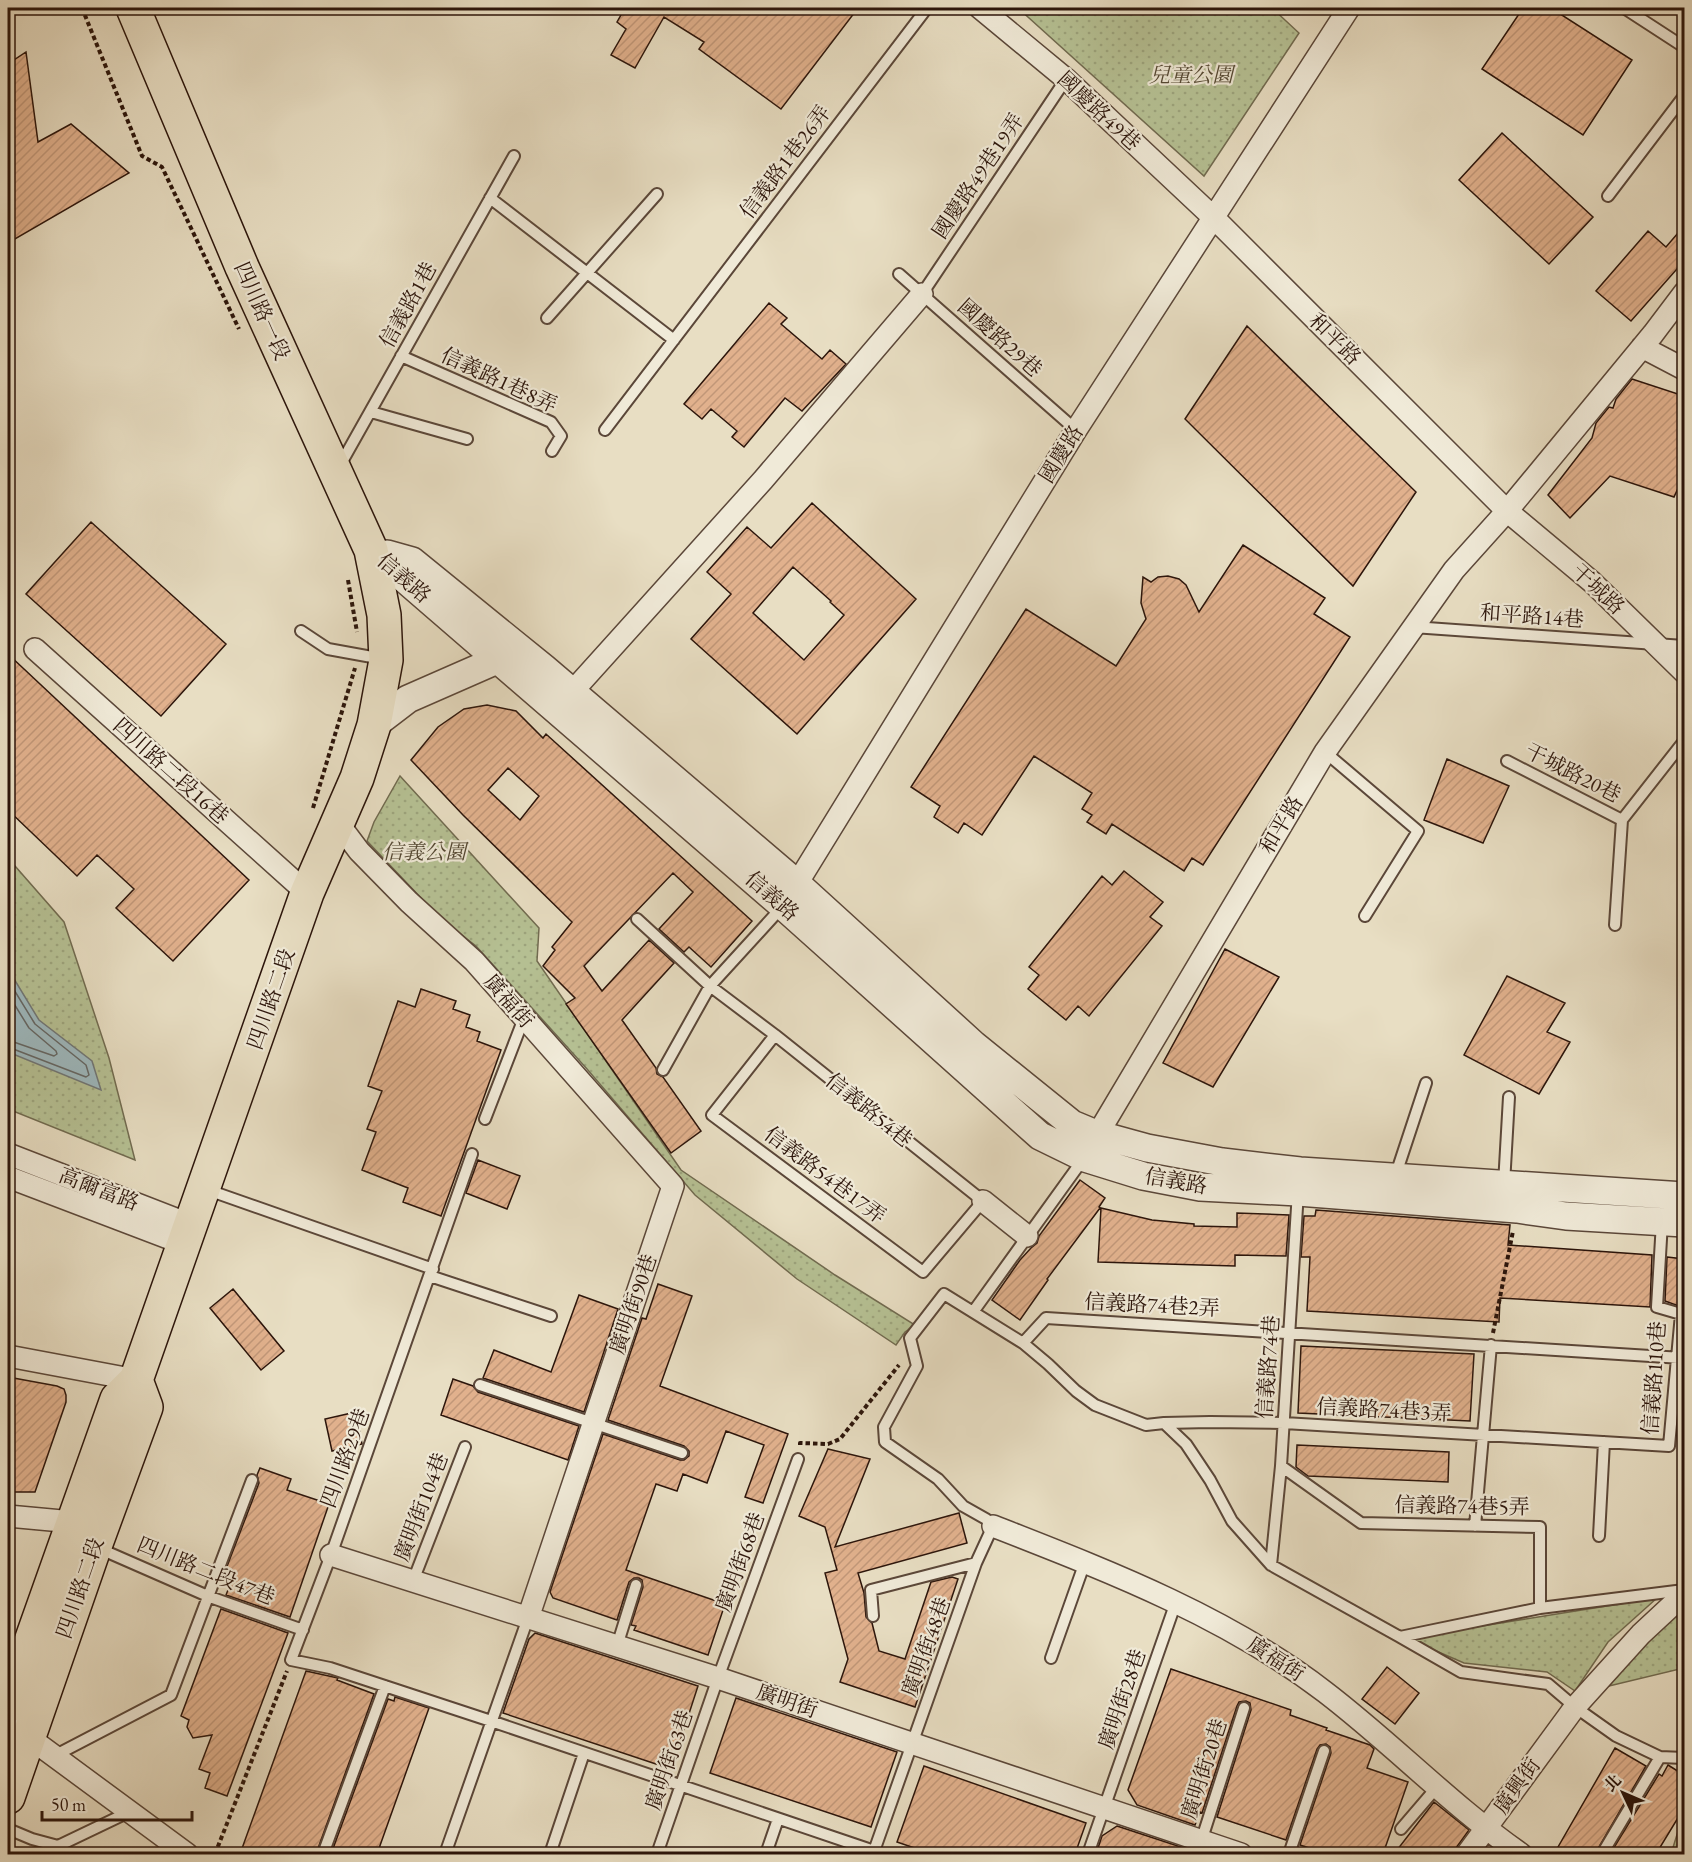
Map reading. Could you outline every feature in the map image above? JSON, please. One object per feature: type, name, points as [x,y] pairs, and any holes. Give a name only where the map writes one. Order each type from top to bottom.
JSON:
[{"type":"main road","name":"四川路一段","points":[[133,8],[242,267],[371,550],[384,615]]},
{"type":"main road","name":"四川路二段","points":[[8,1797],[30,1739],[117,1399],[136,1380],[307,893],[325,818],[357,778],[374,724],[373,657],[384,615]]},
{"type":"main road","name":"四川路二段","points":[[8,1706],[83,1536]]},
{"type":"street","name":"國慶路49巷","points":[[980,8],[1066,79],[1214,218]]},
{"type":"street","name":"國慶路","points":[[790,894],[1076,430],[1349,8]]},
{"type":"street","name":"和平路","points":[[1214,218],[1507,511]]},
{"type":"street","name":"和平路","points":[[1090,1146],[1325,752],[1412,627],[1454,570],[1507,511],[1684,293]]},
{"type":"street","points":[[572,692],[763,480],[922,294]]},
{"type":"street","points":[[1641,348],[1684,369]]},
{"type":"street","name":"干城路","points":[[1507,511],[1592,582],[1684,672]]},
{"type":"street","name":"信義路","points":[[371,550],[412,561],[545,669],[790,894]]},
{"type":"street","name":"信義路","points":[[371,550],[497,660],[790,894],[1072,1124],[1090,1146],[1168,1152],[1222,1162],[1299,1182],[1566,1216],[1673,1223]]},
{"type":"street","name":"四川路二段16巷","points":[[35,649],[307,893]]},
{"type":"street","points":[[374,724],[408,699],[497,660],[515,660],[545,669]]},
{"type":"street","name":"廣福街","points":[[325,818],[409,902],[474,961],[673,1186]]},
{"type":"street","name":"高爾富路","points":[[8,1154],[188,1234]]},
{"type":"street","name":"高爾富路","points":[[8,1177],[188,1234]]},
{"type":"street","name":"信義路","points":[[1299,1182],[1395,1177],[1684,1196]]},
{"type":"street","name":"廣明街90巷","points":[[528,1618],[673,1186]]},
{"type":"street","name":"信義路54巷","points":[[982,1201],[1028,1236]]},
{"type":"street","points":[[8,1356],[136,1380]]},
{"type":"street","points":[[8,1516],[62,1521],[83,1536]]},
{"type":"street","name":"廣福街","points":[[993,1526],[1085,1562],[1176,1602],[1254,1643],[1324,1691],[1386,1741],[1485,1829],[1521,1854]]},
{"type":"street","name":"廣明街","points":[[331,1555],[718,1678],[1105,1808],[1199,1848],[1241,1854]]},
{"type":"street","name":"廣興街","points":[[1467,1854],[1571,1712],[1641,1634],[1684,1592]]},
{"type":"street","points":[[30,1739],[187,1854]]},
{"type":"lane","name":"信義路1巷26弄","points":[[605,430],[927,8]]},
{"type":"lane","points":[[1624,8],[1684,47]]},
{"type":"lane","name":"國慶路49巷19弄","points":[[922,294],[1066,79]]},
{"type":"lane","points":[[1608,196],[1684,96]]},
{"type":"lane","name":"信義路1巷","points":[[336,473],[514,156]]},
{"type":"lane","points":[[548,318],[657,194]]},
{"type":"lane","points":[[490,198],[674,340]]},
{"type":"lane","name":"國慶路29巷","points":[[899,274],[1076,430]]},
{"type":"lane","name":"信義路1巷8弄","points":[[401,356],[551,422],[561,436],[552,451]]},
{"type":"lane","points":[[370,412],[467,439]]},
{"type":"lane","name":"和平路14巷","points":[[1412,627],[1684,646]]},
{"type":"lane","points":[[301,631],[328,649],[373,657]]},
{"type":"lane","name":"干城路20巷","points":[[1615,925],[1622,820],[1684,741]]},
{"type":"lane","points":[[1325,752],[1418,831],[1365,916]]},
{"type":"lane","name":"干城路20巷","points":[[1507,761],[1622,820]]},
{"type":"lane","points":[[663,1070],[710,986],[790,894]]},
{"type":"lane","name":"信義路54巷","points":[[637,919],[710,986],[775,1035],[982,1201]]},
{"type":"lane","points":[[485,1119],[524,1018]]},
{"type":"lane","name":"信義路54巷17弄","points":[[775,1035],[712,1115],[923,1272],[982,1201]]},
{"type":"lane","points":[[1395,1177],[1426,1083]]},
{"type":"lane","points":[[1504,1184],[1509,1097]]},
{"type":"lane","points":[[973,1312],[1090,1146]]},
{"type":"lane","name":"四川路29巷","points":[[291,1660],[331,1555],[472,1154]]},
{"type":"lane","name":"信義路74巷","points":[[1271,1565],[1281,1467],[1299,1182]]},
{"type":"lane","points":[[204,1189],[551,1316]]},
{"type":"lane","name":"信義路110巷","points":[[1669,1446],[1681,1358],[1681,1314],[1657,1307],[1673,1223]]},
{"type":"lane","name":"信義路74巷3弄","points":[[912,1348],[910,1338],[944,1294],[1023,1343],[1095,1405],[1146,1425],[1210,1422],[1284,1423],[1669,1446]]},
{"type":"lane","name":"信義路74巷2弄","points":[[1023,1343],[1046,1318],[1290,1332]]},
{"type":"lane","points":[[1290,1332],[1681,1358]]},
{"type":"lane","points":[[1475,1526],[1491,1345]]},
{"type":"lane","points":[[912,1348],[917,1366],[884,1427],[885,1443],[938,1479],[963,1506],[986,1518],[993,1526]]},
{"type":"lane","points":[[480,1385],[682,1453]]},
{"type":"lane","points":[[1164,1423],[1186,1444],[1210,1480],[1232,1521],[1271,1565],[1461,1672],[1548,1684],[1571,1712],[1660,1757],[1684,1758]]},
{"type":"lane","points":[[1599,1536],[1604,1442]]},
{"type":"lane","name":"廣明街104巷","points":[[413,1581],[465,1447]]},
{"type":"lane","name":"廣明街68巷","points":[[718,1678],[798,1459]]},
{"type":"lane","name":"信義路74巷5弄","points":[[1281,1467],[1361,1523],[1540,1527],[1540,1608]]},
{"type":"lane","points":[[30,1739],[171,1695],[210,1597],[252,1480]]},
{"type":"lane","name":"廣明街48巷","points":[[877,1854],[912,1743],[976,1563],[993,1526]]},
{"type":"lane","name":"四川路二段47巷","points":[[83,1536],[210,1597],[303,1630]]},
{"type":"lane","points":[[1051,1658],[1085,1562]]},
{"type":"lane","name":"廣明街48巷","points":[[873,1616],[871,1590],[976,1563]]},
{"type":"lane","points":[[617,1646],[636,1585]]},
{"type":"lane","points":[[1400,1637],[1540,1608],[1684,1592]]},
{"type":"lane","name":"廣明街28巷","points":[[1088,1854],[1176,1602]]},
{"type":"lane","points":[[445,1854],[528,1618]]},
{"type":"lane","points":[[291,1660],[330,1668],[491,1721],[877,1854]]},
{"type":"lane","name":"廣明街63巷","points":[[657,1854],[718,1678]]},
{"type":"lane","points":[[323,1854],[385,1686]]},
{"type":"lane","name":"廣明街20巷","points":[[1199,1848],[1244,1708]]},
{"type":"lane","points":[[1290,1854],[1324,1751]]},
{"type":"lane","points":[[550,1854],[584,1753]]},
{"type":"lane","points":[[1602,1854],[1660,1757]]},
{"type":"lane","points":[[1401,1829],[1437,1787]]},
{"type":"lane","points":[[8,1829],[58,1846],[129,1812]]},
{"type":"lane","points":[[766,1854],[778,1819]]},
{"type":"path","points":[[82,8],[142,156],[162,167],[239,329]]},
{"type":"path","points":[[325,818],[373,657],[347,576]]},
{"type":"path","points":[[1491,1345],[1517,1209]]},
{"type":"path","points":[[798,1459],[801,1443],[828,1444],[840,1439],[912,1348]]},
{"type":"path","points":[[215,1854],[291,1660]]},
{"type":"green space","name":"兒童公園","points":[[1018,8],[1272,8],[1299,33],[1204,176]]},
{"type":"green space","name":"信義公園","points":[[400,776],[539,928],[537,961],[681,1170],[835,1275],[915,1325],[905,1332],[896,1345],[797,1279],[695,1195],[587,1069],[476,946],[441,919],[367,841],[374,822]]},
{"type":"green space","points":[[8,858],[64,922],[109,1058],[135,1160],[8,1109]]},
{"type":"green space","points":[[1657,1598],[1608,1642],[1575,1691],[1547,1672],[1464,1663],[1406,1638]]},
{"type":"green space","points":[[1684,1607],[1684,1668],[1609,1686],[1635,1653]]},
{"type":"green space","points":[[1684,1812],[1684,1854],[1671,1854]]},
{"type":"water","points":[[8,969],[39,1020],[92,1061],[101,1090],[8,1052]]},
{"type":"building","points":[[625,8],[858,8],[781,109],[699,49],[704,42],[664,17],[635,68],[611,55],[626,29],[617,22]]},
{"type":"building","points":[[1523,8],[1551,8],[1632,60],[1583,135],[1482,69]]},
{"type":"building","points":[[26,52],[38,142],[71,124],[129,173],[8,243],[8,64]]},
{"type":"building","points":[[1502,133],[1593,217],[1549,264],[1459,180]]},
{"type":"building","points":[[1684,226],[1684,261],[1631,321],[1596,291],[1648,231],[1666,247]]},
{"type":"building","points":[[769,303],[787,318],[781,324],[822,359],[830,350],[846,364],[802,411],[785,398],[744,447],[732,437],[737,431],[711,409],[702,419],[684,404]]},
{"type":"building","points":[[1247,326],[1416,492],[1353,586],[1185,419]]},
{"type":"building","points":[[1632,379],[1684,396],[1684,475],[1674,497],[1610,476],[1570,518],[1548,495],[1592,438],[1596,423],[1609,407],[1613,408],[1616,399]]},
{"type":"building","points":[[812,503],[916,599],[797,734],[691,639],[731,594],[707,572],[747,527],[771,548]],"holes":[[[793,567],[844,615],[804,660],[753,613]]]},
{"type":"building","points":[[91,522],[226,644],[161,716],[26,594]]},
{"type":"building","points":[[1243,545],[1325,598],[1314,614],[1350,637],[1203,865],[1192,858],[1184,871],[1112,824],[1106,834],[1087,822],[1092,815],[1082,809],[1092,793],[1034,756],[982,835],[964,823],[958,833],[934,817],[940,806],[911,787],[1026,609],[1116,666],[1146,619],[1141,603],[1143,577],[1151,582],[1158,577],[1168,576],[1179,579],[1186,585],[1199,612]]},
{"type":"building","points":[[8,654],[249,880],[173,961],[116,908],[134,889],[97,855],[77,876],[8,810]]},
{"type":"building","points":[[487,705],[516,711],[543,738],[546,734],[752,921],[711,967],[689,947],[684,952],[659,929],[693,892],[673,873],[584,966],[602,991],[649,940],[674,963],[622,1020],[656,1068],[657,1074],[663,1077],[701,1131],[671,1153],[566,1004],[575,998],[543,966],[555,950],[552,947],[572,922],[463,815],[411,760],[438,727],[464,709]],"holes":[[[508,768],[539,796],[520,820],[488,790]]]},
{"type":"building","points":[[1447,759],[1509,786],[1483,843],[1424,820]]},
{"type":"building","points":[[1124,871],[1163,902],[1150,917],[1162,926],[1089,1016],[1078,1006],[1066,1020],[1028,989],[1039,975],[1029,967],[1102,876],[1112,885]]},
{"type":"building","points":[[1225,949],[1279,977],[1213,1087],[1163,1063]]},
{"type":"building","points":[[1507,976],[1565,1003],[1547,1032],[1570,1042],[1539,1094],[1464,1055]]},
{"type":"building","points":[[421,989],[456,1001],[453,1009],[470,1015],[466,1027],[480,1032],[477,1041],[501,1050],[441,1216],[403,1202],[408,1188],[362,1170],[376,1132],[367,1129],[382,1091],[368,1086],[398,1001],[415,1007]]},
{"type":"building","points":[[478,1160],[520,1176],[507,1209],[466,1193]]},
{"type":"building","points":[[1080,1180],[1105,1198],[1020,1320],[992,1300],[1020,1260],[1037,1243],[1039,1236]]},
{"type":"building","points":[[1101,1208],[1152,1220],[1194,1224],[1194,1226],[1237,1227],[1237,1213],[1289,1215],[1286,1256],[1235,1255],[1235,1266],[1098,1262]]},
{"type":"building","points":[[1316,1210],[1510,1225],[1508,1245],[1652,1255],[1650,1307],[1500,1298],[1499,1322],[1307,1311],[1310,1257],[1301,1257],[1304,1216],[1315,1216]]},
{"type":"building","points":[[1667,1257],[1684,1259],[1684,1308],[1665,1301]]},
{"type":"building","points":[[658,1284],[692,1296],[660,1386],[788,1434],[763,1503],[745,1497],[764,1445],[726,1431],[707,1483],[683,1474],[677,1491],[656,1484],[626,1570],[725,1604],[708,1655],[634,1630],[636,1626],[631,1625],[643,1587],[642,1580],[639,1578],[634,1578],[629,1582],[617,1620],[553,1598],[550,1592],[603,1434],[680,1460],[689,1456],[689,1451],[684,1446],[608,1420],[642,1318],[646,1319]]},
{"type":"building","points":[[233,1289],[284,1351],[261,1370],[210,1308]]},
{"type":"building","points":[[579,1295],[618,1309],[584,1412],[483,1378],[494,1350],[551,1372]]},
{"type":"building","points":[[1301,1346],[1474,1354],[1470,1421],[1298,1413]]},
{"type":"building","points":[[8,1377],[57,1386],[64,1389],[66,1395],[66,1402],[35,1492],[8,1492]]},
{"type":"building","points":[[453,1379],[473,1386],[478,1392],[579,1426],[568,1460],[441,1415]]},
{"type":"building","points":[[356,1412],[362,1444],[332,1451],[325,1419]]},
{"type":"building","points":[[1297,1445],[1449,1452],[1448,1482],[1308,1476],[1296,1467]]},
{"type":"building","points":[[828,1449],[870,1459],[835,1547],[959,1513],[967,1543],[858,1573],[864,1593],[866,1617],[872,1623],[879,1651],[905,1659],[931,1582],[952,1577],[958,1579],[915,1707],[840,1682],[848,1659],[825,1573],[837,1570],[825,1527],[799,1516]]},
{"type":"building","points":[[260,1468],[291,1479],[287,1490],[329,1504],[290,1617],[226,1595],[230,1585],[221,1582],[259,1483],[257,1475]]},
{"type":"building","points":[[221,1609],[288,1633],[227,1796],[205,1788],[210,1773],[199,1769],[212,1735],[193,1738],[187,1727],[189,1720],[181,1716]]},
{"type":"building","points":[[535,1633],[698,1686],[671,1769],[503,1713],[529,1639]]},
{"type":"building","points":[[1387,1667],[1419,1693],[1395,1724],[1362,1699]]},
{"type":"building","points":[[1171,1669],[1291,1710],[1290,1715],[1370,1745],[1374,1749],[1367,1768],[1408,1782],[1383,1854],[1320,1854],[1300,1845],[1331,1753],[1330,1747],[1326,1744],[1320,1745],[1317,1749],[1286,1840],[1217,1817],[1251,1710],[1250,1703],[1246,1701],[1239,1702],[1237,1706],[1202,1813],[1200,1812],[1195,1825],[1137,1805],[1128,1790]]},
{"type":"building","points":[[306,1671],[338,1678],[337,1680],[374,1694],[316,1854],[240,1854]]},
{"type":"building","points":[[395,1697],[429,1708],[377,1854],[331,1854],[388,1699],[394,1701]]},
{"type":"building","points":[[736,1698],[897,1752],[871,1827],[710,1773]]},
{"type":"building","points":[[1615,1748],[1646,1766],[1595,1854],[1554,1854]]},
{"type":"building","points":[[1668,1765],[1684,1775],[1684,1808],[1656,1854],[1610,1854],[1659,1774],[1662,1776]]},
{"type":"building","points":[[924,1766],[1086,1823],[1075,1854],[932,1854],[897,1842]]},
{"type":"building","points":[[1434,1802],[1469,1830],[1456,1848],[1451,1854],[1394,1854]]},
{"type":"building","points":[[1117,1826],[1190,1850],[1190,1854],[1096,1854],[1102,1836]]}]
